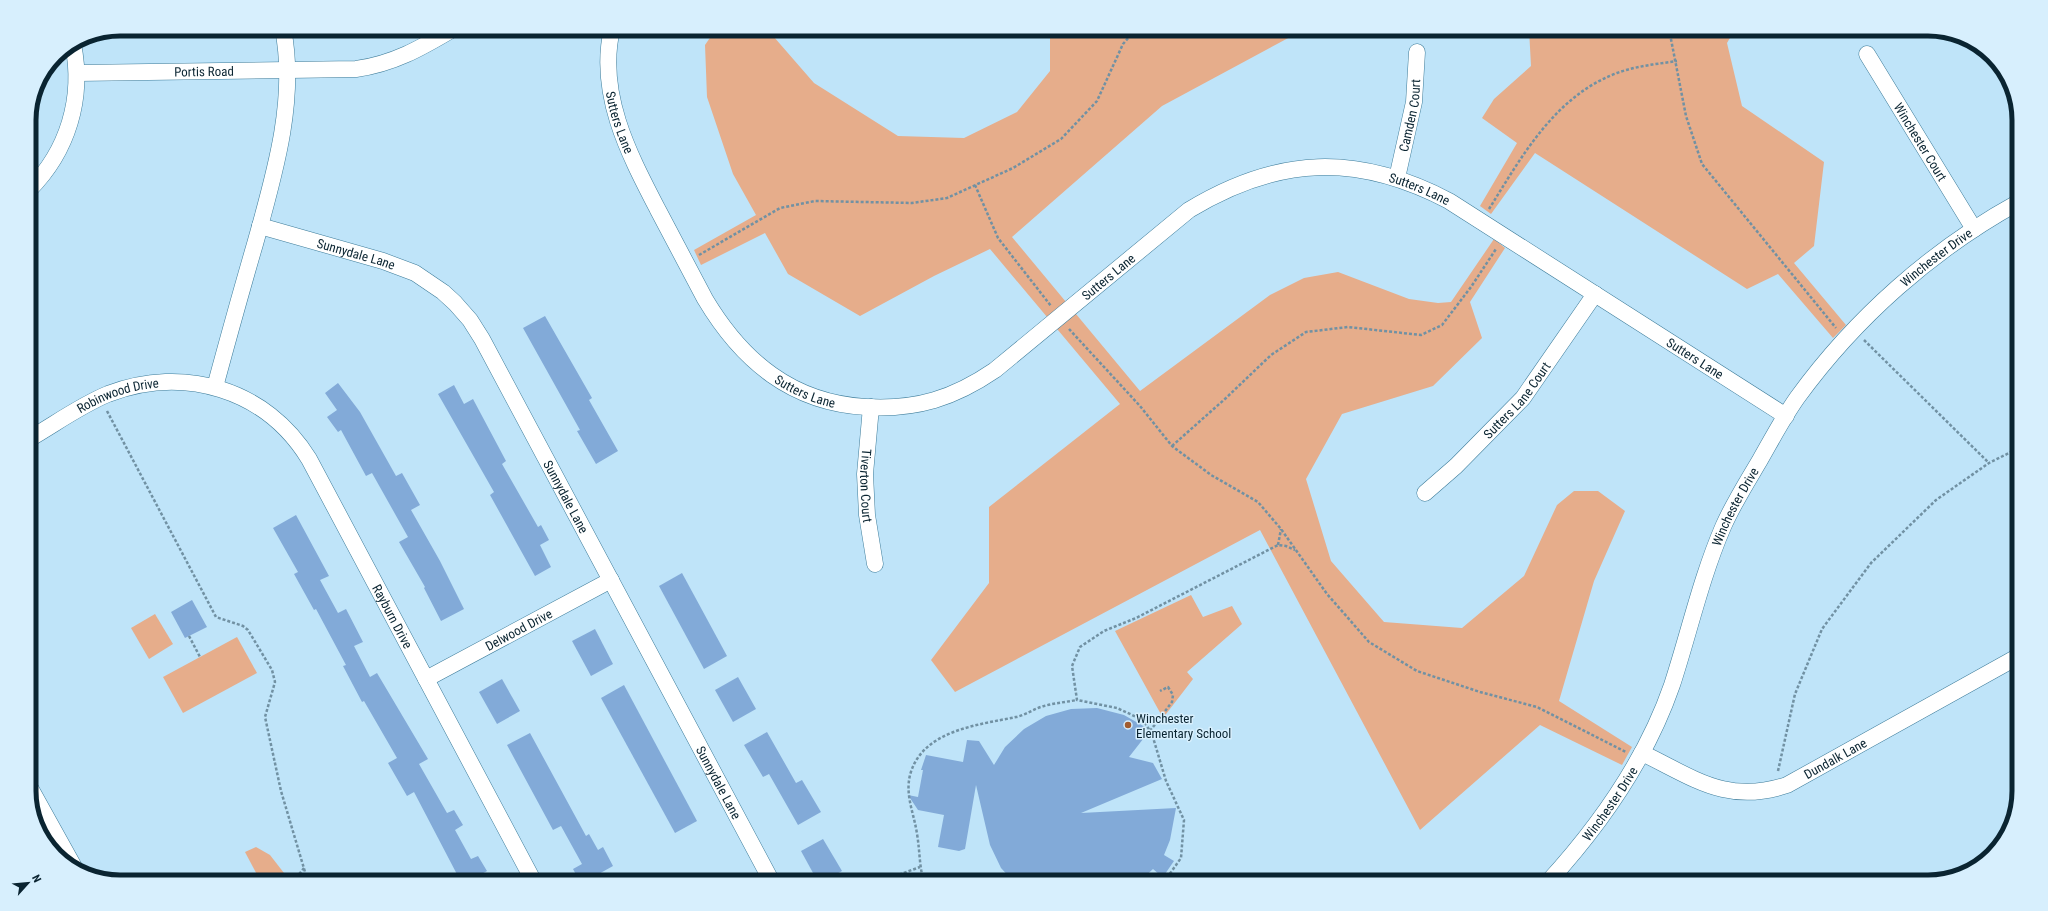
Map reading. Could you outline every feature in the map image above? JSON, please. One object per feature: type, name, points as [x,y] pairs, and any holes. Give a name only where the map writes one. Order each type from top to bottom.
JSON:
[{"type":"street","points":[[214,387],[274,176],[282,136],[287,96],[284,36]]},
{"type":"street","name":"Portis Road","points":[[77,73],[356,69],[386,64],[415,52],[441,36]]},
{"type":"street","name":"Sutters Lane","points":[[611,36],[609,48],[609,76],[613,105],[620,130],[635,166],[717,320],[749,357],[768,373],[787,385],[822,400],[848,406],[896,408],[924,404],[950,396],[976,383],[995,370],[1189,210],[1230,187],[1268,174],[1315,167],[1360,169],[1397,178],[1426,189],[1449,201],[1786,416]]},
{"type":"street","points":[[36,182],[48,169],[64,140],[74,108],[77,73],[74,50]]},
{"type":"street","name":"Camden Court","points":[[1397,178],[1414,102],[1417,52]]},
{"type":"street","name":"Winchester Court","points":[[1867,54],[1974,229]]},
{"type":"street","name":"Winchester Drive","points":[[1554,875],[1582,844],[1600,820],[1613,802],[1641,755],[1672,686],[1699,591],[1723,528],[1733,506],[1786,416],[1824,364],[1850,334],[1918,270],[1974,229],[2012,206]]},
{"type":"street","name":"Sunnydale Lane","points":[[260,226],[399,266],[429,282],[455,303],[470,320],[482,339],[768,875]]},
{"type":"street","name":"Sutters Lane Court","points":[[1425,493],[1456,466],[1523,398],[1595,294]]},
{"type":"street","name":"Robinwood Drive","points":[[36,435],[100,398],[134,386],[161,382],[189,382],[214,387]]},
{"type":"street","name":"Rayburn Drive","points":[[214,387],[239,395],[262,408],[283,425],[300,445],[530,875]]},
{"type":"street","name":"Tiverton Court","points":[[870,407],[865,474],[867,515],[875,564]]},
{"type":"street","name":"Delwood Drive","points":[[426,679],[610,580]]},
{"type":"street","name":"Dundalk Lane","points":[[1641,755],[1718,789],[1744,793],[1775,789],[1787,785],[2012,660]]},
{"type":"street","points":[[36,800],[69,858]]},
{"type":"path","points":[[686,263],[780,208],[815,201],[912,203],[947,198],[1013,168],[1061,139],[1097,101],[1123,44],[1130,36]]},
{"type":"path","points":[[1671,36],[1686,116],[1702,164],[1837,329],[1866,341],[1989,463]]},
{"type":"path","points":[[1172,446],[1226,398],[1271,355],[1306,332],[1348,327],[1421,336],[1442,325],[1471,287],[1499,244],[1488,210],[1524,152],[1558,111],[1577,95],[1616,74],[1635,68],[1676,61]]},
{"type":"path","points":[[975,185],[998,238],[1059,317],[1140,406],[1172,446],[1211,475],[1258,502],[1280,529],[1327,594],[1369,642],[1417,671],[1480,692],[1537,707],[1641,755]]},
{"type":"path","points":[[100,398],[216,617],[243,626],[248,630],[272,670],[275,682],[274,693],[265,717],[281,791],[307,875]]},
{"type":"path","points":[[1775,789],[1795,694],[1822,628],[1871,563],[1936,500],[1989,463],[2012,452]]},
{"type":"path","points":[[1278,545],[1280,529]]},
{"type":"path","points":[[1077,700],[1072,666],[1080,647],[1104,632],[1136,618],[1278,545],[1286,546],[1295,550]]},
{"type":"path","points":[[189,636],[200,656]]},
{"type":"path","points":[[1150,731],[1172,702],[1172,695],[1168,687],[1160,690]]},
{"type":"path","points":[[922,875],[917,834],[908,792],[910,774],[917,757],[932,744],[973,725],[1018,716],[1044,706],[1077,700],[1117,708],[1143,720],[1150,731],[1166,782],[1184,820],[1181,858],[1169,875]]},
{"type":"path","points":[[299,875],[305,867]]},
{"type":"path","points":[[899,875],[920,867]]},
{"type":"shaded area","points":[[711,36],[773,36],[814,83],[898,136],[964,138],[1017,112],[1050,71],[1050,36],[1292,36],[1162,106],[1012,237],[1140,391],[1270,295],[1304,278],[1338,272],[1409,299],[1438,303],[1451,302],[1494,239],[1505,248],[1470,302],[1482,338],[1433,386],[1342,414],[1306,479],[1331,561],[1384,622],[1462,628],[1524,576],[1557,505],[1574,491],[1598,491],[1625,511],[1594,581],[1559,701],[1632,747],[1622,765],[1540,725],[1420,830],[1260,530],[955,692],[931,660],[989,583],[989,507],[1120,404],[990,249],[934,276],[860,316],[788,274],[765,233],[701,265],[694,250],[756,215],[733,174],[707,97],[705,45]]},
{"type":"shaded area","points":[[1529,36],[1731,36],[1727,43],[1742,106],[1824,162],[1814,246],[1794,263],[1846,325],[1833,338],[1778,274],[1747,289],[1535,153],[1491,214],[1480,206],[1517,143],[1482,118],[1494,99],[1531,66]]},
{"type":"shaded area","points":[[1191,595],[1203,617],[1232,606],[1242,624],[1187,672],[1193,679],[1163,718],[1115,631]]},
{"type":"shaded area","points":[[155,614],[173,644],[149,659],[131,628]]},
{"type":"shaded area","points":[[237,637],[257,673],[183,713],[163,677]]},
{"type":"shaded area","points":[[256,847],[270,855],[284,873],[280,875],[257,875],[245,852]]},
{"type":"building","points":[[545,316],[592,398],[589,400],[618,451],[596,464],[577,431],[580,430],[523,328]]},
{"type":"building","points":[[338,383],[360,412],[396,476],[402,473],[420,505],[411,510],[440,561],[464,609],[441,621],[424,588],[425,587],[399,542],[408,537],[372,473],[366,476],[341,430],[338,432],[327,417],[337,410],[325,393]]},
{"type":"building","points":[[454,385],[464,404],[473,399],[506,461],[502,464],[538,527],[541,525],[549,540],[540,545],[551,567],[535,576],[490,495],[494,492],[438,394]]},
{"type":"building","points":[[296,515],[329,576],[320,580],[338,613],[346,609],[363,642],[354,646],[370,677],[377,673],[428,759],[419,764],[447,813],[454,810],[463,825],[455,830],[471,859],[478,856],[487,871],[480,875],[457,875],[414,792],[407,796],[388,763],[397,758],[364,701],[362,702],[343,666],[346,665],[316,609],[314,610],[294,574],[298,572],[273,528]]},
{"type":"building","points":[[682,573],[727,656],[704,669],[659,586]]},
{"type":"building","points":[[192,600],[207,627],[185,638],[171,612]]},
{"type":"building","points":[[595,629],[613,664],[591,676],[572,641]]},
{"type":"building","points":[[738,677],[756,709],[733,722],[715,690]]},
{"type":"building","points":[[502,679],[520,711],[497,724],[479,692]]},
{"type":"building","points":[[624,685],[697,821],[675,833],[601,698]]},
{"type":"building","points":[[1097,708],[1124,715],[1145,727],[1147,734],[1129,757],[1153,763],[1162,779],[1081,813],[1176,808],[1170,840],[1164,855],[1174,861],[1165,874],[1160,875],[1153,869],[1147,875],[1008,875],[1001,868],[990,845],[976,785],[965,849],[959,851],[938,847],[944,815],[918,810],[908,795],[918,797],[923,770],[921,770],[926,755],[963,762],[967,740],[979,741],[994,765],[1005,747],[1024,729],[1046,716],[1071,709]]},
{"type":"building","points":[[767,732],[796,783],[802,780],[821,812],[798,825],[769,774],[763,777],[744,745]]},
{"type":"building","points":[[530,733],[586,836],[589,834],[598,850],[603,847],[613,866],[597,875],[576,875],[573,869],[582,864],[561,826],[553,830],[507,745]]},
{"type":"building","points":[[823,839],[842,871],[835,875],[814,875],[801,851]]},
{"type":"place","name":"Winchester Elementary School","points":[[1128,725]]}]
